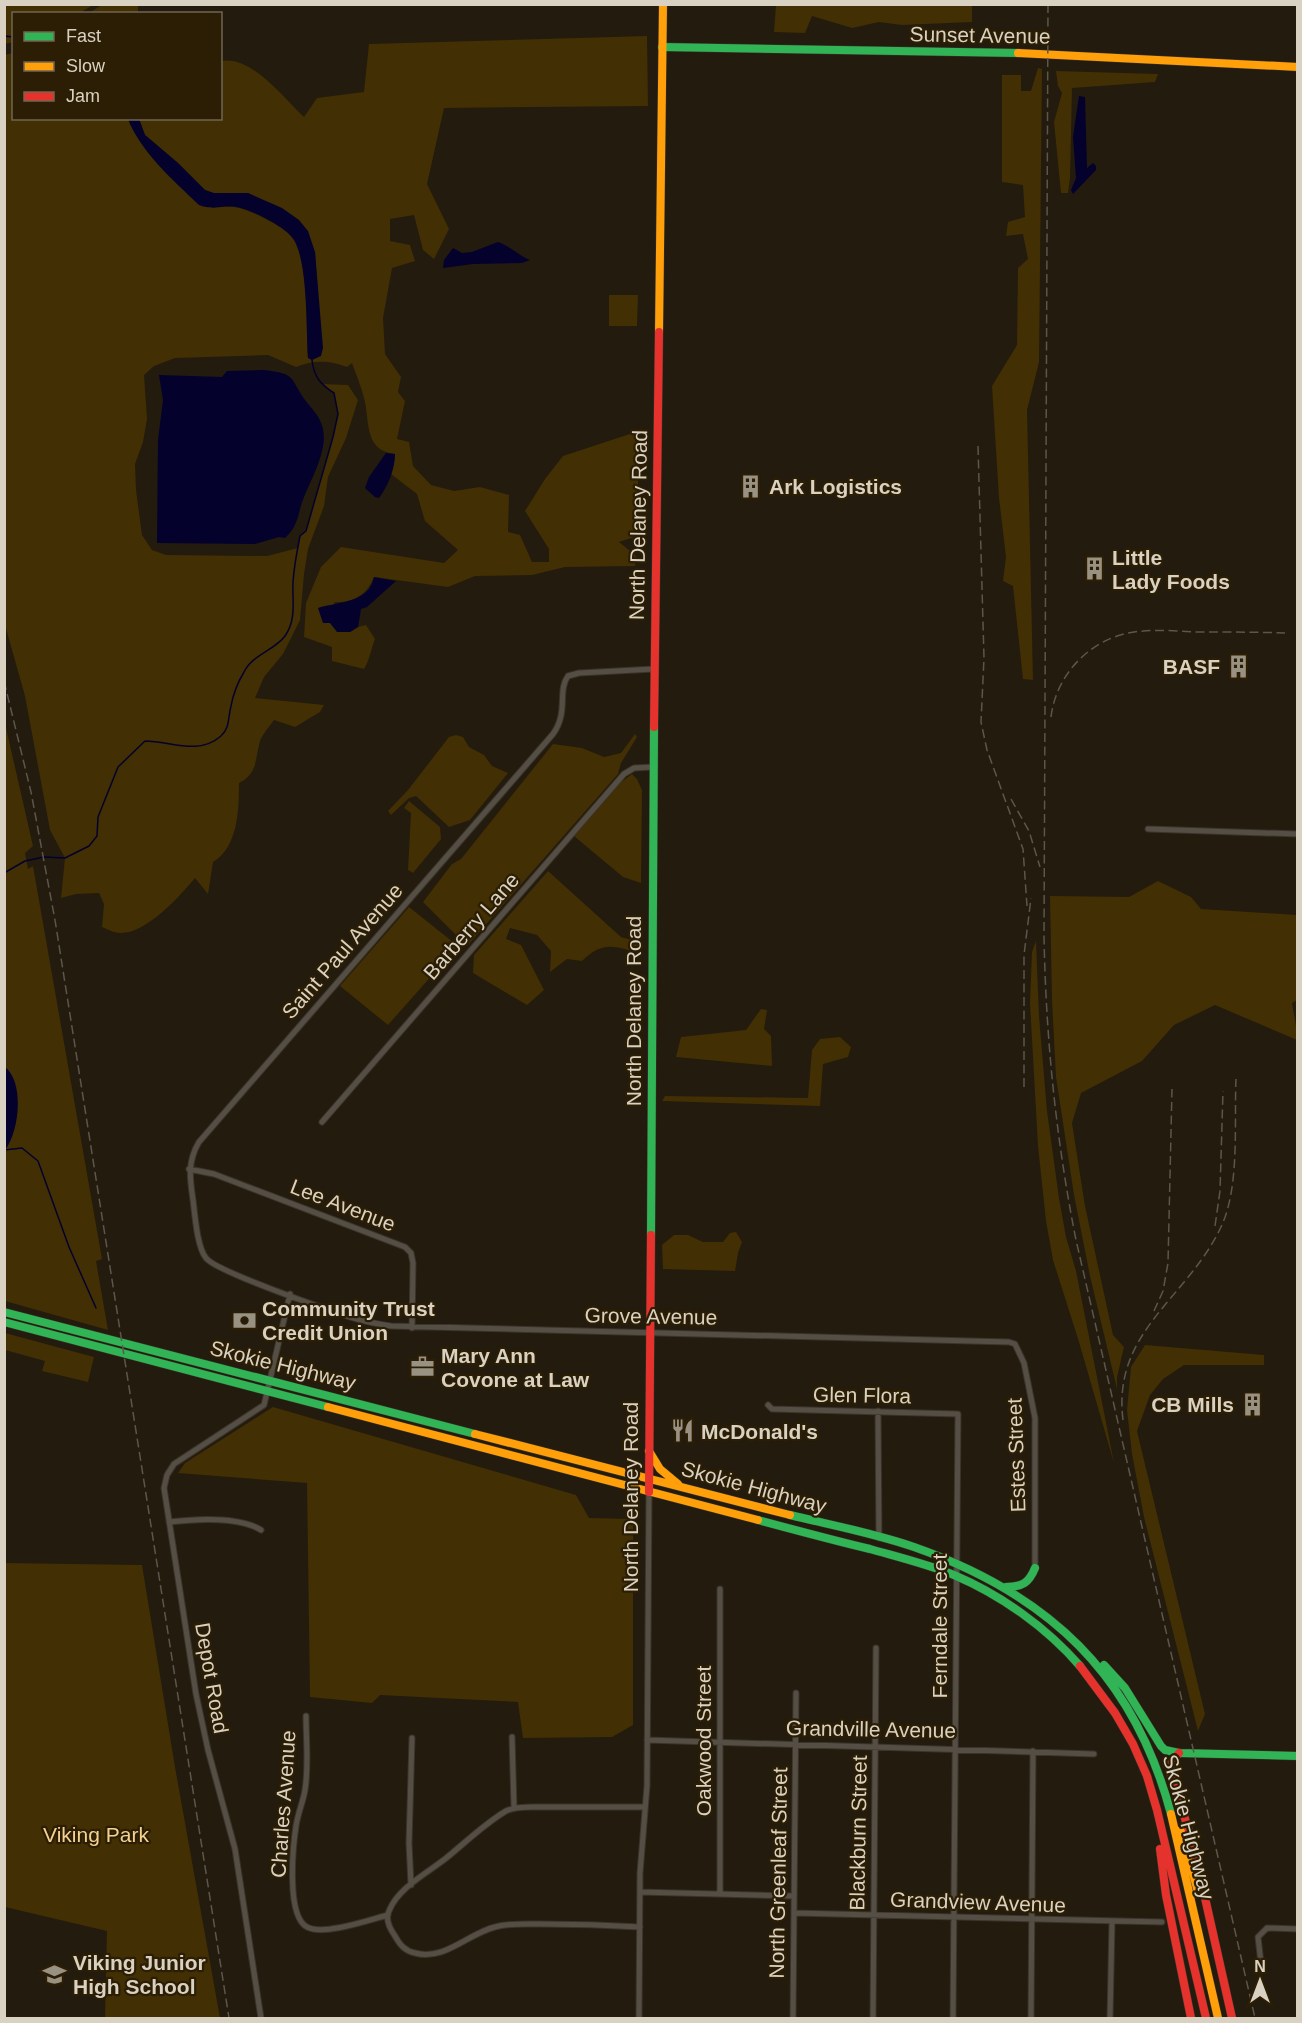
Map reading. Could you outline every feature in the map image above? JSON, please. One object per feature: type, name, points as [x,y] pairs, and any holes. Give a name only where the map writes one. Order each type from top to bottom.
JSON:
[{"type":"main road","name":"North Delaney Road","points":[[649,1492],[653,767],[663,4]]},
{"type":"main road","name":"Sunset Avenue","points":[[662,47],[1048,53],[1298,67]]},
{"type":"main road","name":"Skokie Highway","points":[[4,1312],[911,1546],[956,1562],[1006,1587],[1073,1637],[1104,1673],[1125,1703],[1156,1765],[1170,1812],[1218,2019]]},
{"type":"main road","name":"Skokie Highway","points":[[4,1322],[880,1552],[955,1576],[994,1596],[1025,1616],[1080,1666],[1114,1711],[1138,1755],[1153,1796],[1206,2019]]},
{"type":"main road","points":[[649,1451],[660,1469],[682,1487]]},
{"type":"main road","points":[[1006,1587],[1026,1584],[1031,1579],[1035,1568]]},
{"type":"main road","points":[[1073,1637],[1125,1688],[1165,1750],[1179,1753],[1298,1756]]},
{"type":"main road","points":[[1179,1753],[1171,1763],[1170,1773],[1192,1840],[1232,2019]]},
{"type":"main road","points":[[1156,1765],[1174,1806],[1218,1961]]},
{"type":"main road","points":[[1153,1796],[1166,1895],[1191,2019]]},
{"type":"street","name":"Saint Paul Avenue","points":[[189,1169],[194,1150],[209,1130],[553,734],[561,720],[564,684],[568,676],[579,673],[654,669]]},
{"type":"street","name":"Barberry Lane","points":[[322,1122],[624,774],[634,768],[653,767]]},
{"type":"street","points":[[1148,829],[1298,834]]},
{"type":"street","points":[[189,1169],[201,1249],[207,1260],[222,1269],[290,1294],[267,1391]]},
{"type":"street","name":"Lee Avenue","points":[[189,1169],[214,1174],[405,1247],[411,1253],[413,1263],[412,1328]]},
{"type":"street","name":"Grove Avenue","points":[[290,1294],[362,1320],[412,1328],[649,1332],[1010,1342],[1015,1344]]},
{"type":"street","name":"Estes Street","points":[[1015,1344],[1024,1363],[1035,1418],[1035,1568]]},
{"type":"street","name":"Depot Road","points":[[261,2019],[238,1863],[203,1731],[164,1488],[169,1470],[184,1457],[264,1405],[267,1391]]},
{"type":"street","name":"Glen Flora","points":[[768,1405],[772,1409],[958,1414]]},
{"type":"street","points":[[878,1411],[879,1538]]},
{"type":"street","name":"Ferndale Street","points":[[952,2019],[958,1414]]},
{"type":"street","name":"North Delaney Road","points":[[639,2019],[640,1892],[647,1740],[649,1492]]},
{"type":"street","points":[[169,1522],[185,1520],[237,1522],[261,1530]]},
{"type":"street","name":"Oakwood Street","points":[[720,1589],[720,1894]]},
{"type":"street","name":"Blackburn Street","points":[[873,2019],[876,1648]]},
{"type":"street","name":"North Greenleaf Street","points":[[793,2019],[796,1693]]},
{"type":"street","name":"Charles Avenue","points":[[306,1716],[305,1791],[294,1841],[296,1913],[305,1927],[322,1930],[388,1916]]},
{"type":"street","points":[[512,1737],[514,1808]]},
{"type":"street","points":[[411,1885],[409,1843],[412,1738]]},
{"type":"street","name":"Grandville Avenue","points":[[647,1740],[1094,1754]]},
{"type":"street","points":[[1031,2019],[1033,1751]]},
{"type":"street","points":[[640,1927],[563,1924],[504,1925],[479,1932],[446,1951],[431,1955],[407,1951],[402,1947],[391,1930],[388,1916],[393,1903],[411,1885],[488,1824],[514,1808],[645,1808]]},
{"type":"street","points":[[640,1892],[794,1896]]},
{"type":"street","name":"Grandview Avenue","points":[[794,1913],[1162,1922]]},
{"type":"street","points":[[1110,2019],[1112,1922]]},
{"type":"street","points":[[1261,1963],[1258,1937],[1267,1928],[1298,1929]]},
{"type":"green space","points":[[5,4],[93,5],[82,12],[12,12],[12,42],[5,44]]},
{"type":"green space","points":[[102,5],[138,5],[138,12],[90,12]]},
{"type":"green space","points":[[776,5],[972,5],[972,22],[902,25],[879,22],[852,28],[812,16],[805,33],[774,32]]},
{"type":"green space","points":[[647,36],[648,106],[444,108],[427,184],[449,229],[434,259],[423,250],[414,215],[390,219],[390,241],[410,245],[415,261],[392,268],[383,318],[385,354],[401,377],[398,392],[405,401],[397,439],[409,442],[413,466],[431,485],[454,491],[480,487],[509,495],[508,532],[520,535],[532,562],[549,562],[549,549],[525,511],[563,456],[639,431],[637,536],[619,542],[636,556],[635,566],[565,567],[532,575],[475,576],[448,587],[374,577],[364,593],[349,601],[335,602],[323,623],[330,623],[350,632],[366,625],[375,639],[364,669],[332,661],[332,647],[304,637],[306,603],[321,567],[341,547],[444,563],[458,550],[425,521],[417,494],[391,474],[395,454],[385,452],[373,440],[364,398],[352,363],[347,367],[321,362],[296,367],[268,355],[175,358],[154,366],[144,375],[147,419],[143,442],[135,464],[136,490],[142,535],[152,550],[166,555],[267,556],[298,548],[300,536],[306,531],[338,414],[334,393],[321,384],[348,385],[358,400],[346,438],[328,477],[324,506],[308,549],[300,620],[283,654],[264,677],[255,698],[324,705],[320,712],[295,727],[274,720],[263,735],[253,770],[239,783],[237,816],[232,838],[228,847],[213,862],[208,894],[195,878],[162,913],[151,921],[130,932],[113,932],[102,927],[104,904],[99,893],[76,894],[61,898],[65,858],[50,830],[25,696],[5,625],[4,55],[12,53],[12,120],[128,120],[151,156],[189,194],[213,208],[242,209],[277,225],[290,234],[302,262],[306,295],[308,358],[312,360],[318,295],[315,252],[248,193],[213,193],[205,190],[145,135],[139,120],[222,120],[222,61],[244,64],[255,71],[304,117],[317,98],[364,92],[369,44]]},
{"type":"green space","points":[[1038,68],[1042,69],[1039,362],[1027,410],[1033,680],[1023,679],[1013,586],[1003,581],[1006,557],[999,498],[992,386],[1017,345],[1018,268],[1028,259],[1023,234],[1006,236],[1008,222],[1025,217],[1023,185],[1002,182],[1002,75],[1021,75],[1021,91],[1031,91]]},
{"type":"green space","points":[[1056,71],[1158,74],[1155,82],[1072,88],[1068,193],[1061,193],[1054,122],[1062,93],[1058,86]]},
{"type":"green space","points":[[609,295],[638,295],[637,326],[609,326]]},
{"type":"green space","points":[[4,719],[33,846],[25,853],[28,869],[33,866],[102,1259],[96,1261],[108,1330],[5,1301]]},
{"type":"green space","points":[[635,734],[637,737],[621,763],[618,774],[467,946],[423,902],[452,864],[461,859],[553,744],[582,748],[604,757],[621,753]]},
{"type":"green space","points":[[456,735],[463,737],[469,747],[484,755],[492,766],[508,773],[470,820],[449,827],[416,796],[409,798],[391,815],[388,811],[408,790],[449,737]]},
{"type":"green space","points":[[632,774],[642,790],[641,883],[623,877],[574,836],[620,783]]},
{"type":"green space","points":[[409,801],[440,827],[441,839],[413,873],[408,870],[411,813],[404,808]]},
{"type":"green space","points":[[548,871],[621,937],[639,942],[639,953],[615,947],[602,948],[582,961],[567,959],[550,972],[551,951],[537,935],[510,928],[506,939],[521,945],[544,990],[527,1005],[473,973],[474,955]]},
{"type":"green space","points":[[1158,881],[1191,897],[1201,909],[1297,915],[1297,1000],[1292,1003],[1297,1040],[1215,1005],[1174,1025],[1142,1061],[1081,1093],[1072,1123],[1085,1206],[1113,1335],[1124,1347],[1117,1377],[1117,1389],[1090,1276],[1074,1195],[1056,1077],[1050,896],[1129,897]]},
{"type":"green space","points":[[409,907],[458,946],[388,1025],[340,986]]},
{"type":"green space","points":[[1036,941],[1039,1016],[1047,1111],[1059,1198],[1066,1237],[1076,1271],[1114,1463],[1053,1260],[1046,1221],[1038,1146],[1030,1003],[1032,952]]},
{"type":"green space","points":[[761,1009],[767,1010],[764,1029],[771,1036],[772,1066],[676,1057],[681,1037],[746,1030]]},
{"type":"green space","points":[[840,1037],[851,1047],[848,1057],[823,1064],[820,1106],[662,1101],[665,1096],[808,1098],[812,1050],[820,1039]]},
{"type":"green space","points":[[736,1232],[742,1242],[735,1271],[663,1269],[662,1245],[674,1235],[688,1235],[703,1242],[723,1242],[730,1233]]},
{"type":"green space","points":[[5,1333],[94,1357],[88,1382],[42,1371],[45,1361],[5,1350]]},
{"type":"green space","points":[[1145,1345],[1264,1355],[1264,1365],[1184,1365],[1163,1379],[1150,1395],[1137,1431],[1205,1714],[1198,1731],[1144,1517],[1132,1454],[1127,1410],[1131,1367]]},
{"type":"green space","points":[[273,1407],[576,1495],[589,1518],[633,1519],[633,1725],[612,1737],[523,1738],[518,1702],[380,1695],[372,1703],[310,1697],[307,1483],[178,1473],[185,1463]]},
{"type":"green space","name":"Viking Park","points":[[5,1563],[142,1565],[220,2018],[105,2018],[107,1931],[5,1907]]},
{"type":"shaded area","points":[[1079,96],[1085,97],[1087,168],[1093,163],[1096,170],[1073,194],[1071,190],[1076,178],[1073,137]]},
{"type":"shaded area","points":[[128,120],[139,120],[145,135],[205,190],[214,193],[248,193],[282,208],[299,220],[308,231],[315,252],[323,348],[321,356],[312,360],[308,358],[306,297],[302,264],[299,250],[290,235],[271,222],[238,207],[199,205],[149,154]]},
{"type":"shaded area","points":[[498,242],[530,260],[522,263],[473,264],[443,268],[444,260],[453,248],[462,253],[472,252]]},
{"type":"shaded area","points":[[264,370],[282,373],[294,381],[318,417],[323,432],[324,441],[319,461],[293,529],[285,538],[279,537],[255,544],[157,543],[158,440],[163,400],[159,375],[222,377],[227,371]]},
{"type":"shaded area","points":[[386,453],[395,454],[395,460],[390,477],[379,498],[365,488],[369,477]]},
{"type":"shaded area","points":[[374,577],[396,581],[367,607],[361,609],[358,627],[350,632],[337,632],[330,623],[323,623],[318,608],[357,598],[369,589]]},
{"type":"shaded area","points":[[5,1067],[15,1084],[18,1108],[14,1132],[5,1150]]},
{"type":"waterway","points":[[4,36],[12,37]]},
{"type":"waterway","points":[[4,873],[25,861],[44,857],[65,858],[89,846],[97,836],[98,817],[118,767],[145,741],[194,746],[212,742],[221,736],[227,726],[236,689],[248,666],[281,641],[289,630],[293,616],[293,576],[300,536],[306,531],[338,414],[334,393],[318,380],[312,360]]},
{"type":"waterway","points":[[4,1150],[22,1148],[38,1161],[69,1247],[96,1308]]},
{"type":"railway","points":[[1048,4],[1044,937],[1053,1089],[1076,1240],[1255,2018]]},
{"type":"railway","points":[[978,446],[984,658],[981,722],[987,750],[1023,849],[1027,906]]},
{"type":"railway","points":[[1051,717],[1054,701],[1068,673],[1090,650],[1118,636],[1158,630],[1285,633]]},
{"type":"railway","points":[[4,681],[31,792],[55,920],[229,2018]]},
{"type":"railway","points":[[1011,799],[1029,831],[1040,867]]},
{"type":"railway","points":[[1024,1087],[1024,955],[1031,898]]},
{"type":"railway","points":[[1123,1420],[1123,1389],[1129,1362],[1140,1339],[1207,1252],[1227,1211],[1234,1174],[1236,1079]]},
{"type":"railway","points":[[1154,1311],[1163,1291],[1168,1263],[1172,1089]]},
{"type":"railway","points":[[1215,1226],[1220,1191],[1223,1091]]},
{"type":"traffic: fast","points":[[662,47],[1018,53]]},
{"type":"traffic: fast","points":[[651,1235],[654,727]]},
{"type":"traffic: fast","points":[[4,1312],[475,1434]]},
{"type":"traffic: fast","points":[[4,1322],[328,1407]]},
{"type":"traffic: fast","points":[[790,1515],[868,1533],[914,1547],[962,1566],[1005,1589],[1044,1615],[1079,1646],[1109,1680],[1134,1720],[1155,1764],[1171,1814]]},
{"type":"traffic: fast","points":[[758,1520],[933,1567],[972,1583],[1006,1602],[1038,1625],[1080,1666]]},
{"type":"traffic: fast","points":[[1006,1587],[1024,1583],[1035,1568]]},
{"type":"traffic: fast","points":[[1104,1665],[1125,1688],[1161,1746],[1165,1750],[1179,1753]]},
{"type":"traffic: fast","points":[[1179,1753],[1298,1756]]},
{"type":"traffic: slow","points":[[659,332],[663,4]]},
{"type":"traffic: slow","points":[[1018,53],[1298,67]]},
{"type":"traffic: slow","points":[[328,1407],[758,1520]]},
{"type":"traffic: slow","points":[[475,1434],[790,1515]]},
{"type":"traffic: slow","points":[[649,1451],[660,1469],[678,1484]]},
{"type":"traffic: slow","points":[[1171,1814],[1218,2018]]},
{"type":"traffic: slow","points":[[1181,1830],[1198,1892]]},
{"type":"traffic: jam","points":[[654,727],[659,332]]},
{"type":"traffic: jam","points":[[649,1492],[651,1235]]},
{"type":"traffic: jam","points":[[1080,1666],[1115,1713],[1133,1744],[1147,1776],[1206,2018]]},
{"type":"traffic: jam","points":[[1179,1753],[1171,1763],[1170,1773],[1192,1840],[1232,2018]]},
{"type":"traffic: jam","points":[[1160,1849],[1166,1895],[1191,2018]]},
{"type":"place","name":"Ark Logistics","points":[[751,486]]},
{"type":"place","name":"Little Lady Foods","points":[[1094,569]]},
{"type":"place","name":"BASF","points":[[1238,666]]},
{"type":"place","name":"Community Trust Credit Union","points":[[244,1320]]},
{"type":"place","name":"Mary Ann Covone at Law","points":[[423,1367]]},
{"type":"place","name":"CB Mills","points":[[1252,1404]]},
{"type":"place","name":"McDonald's","points":[[683,1431]]},
{"type":"place","name":"Viking Junior High School","points":[[55,1974]]}]
